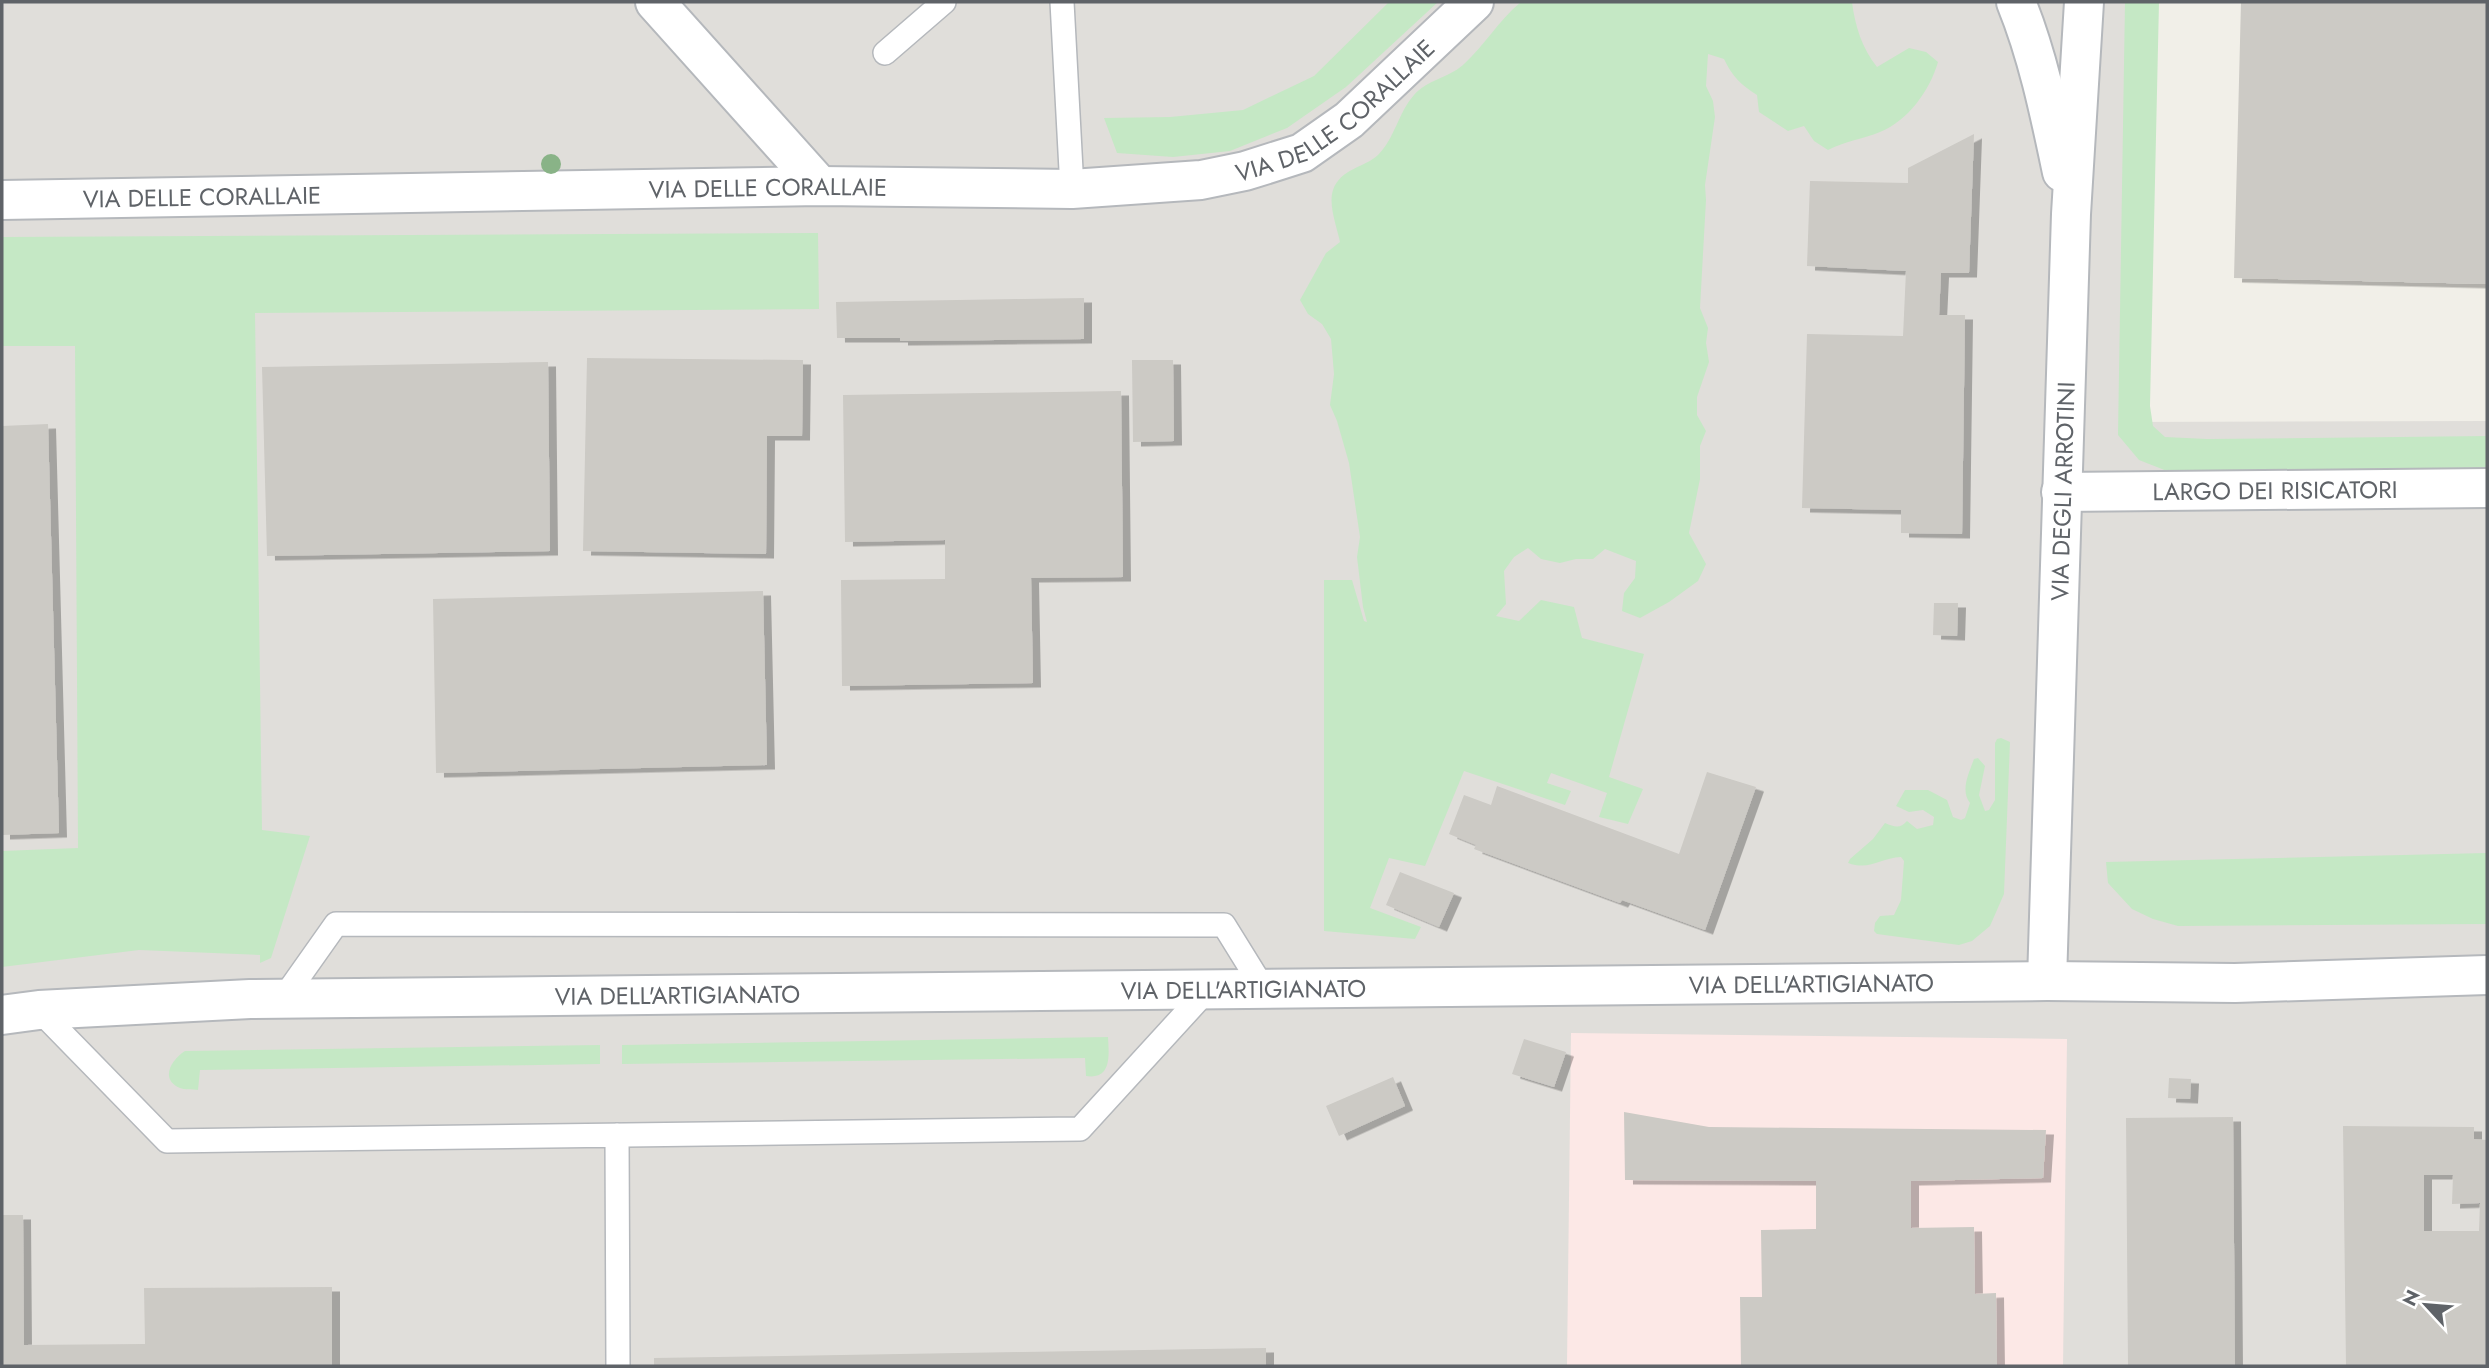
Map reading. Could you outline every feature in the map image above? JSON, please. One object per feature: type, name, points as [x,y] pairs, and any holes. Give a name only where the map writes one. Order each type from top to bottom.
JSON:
[{"type":"street","points":[[654,2],[820,186]]},
{"type":"street","name":"VIA DELLE CORALLAIE","points":[[2,200],[820,186],[1072,189],[1201,180],[1245,171],[1302,153],[1349,120],[1474,2]]},
{"type":"street","points":[[2016,2],[2048,107],[2071,214]]},
{"type":"street","name":"VIA DEGLI ARROTINI","points":[[2046,981],[2071,214],[2084,2]]},
{"type":"street","name":"LARGO DEI RISICATORI","points":[[2062,492],[2487,488]]},
{"type":"street","name":"VIA DELL'ARTIGIANATO","points":[[2,1015],[39,1010],[283,999],[2046,981],[2235,983],[2487,975]]},
{"type":"lane","points":[[885,53],[944,2]]},
{"type":"lane","points":[[1062,2],[1072,189]]},
{"type":"lane","points":[[283,999],[336,924],[1224,925],[1263,988]]},
{"type":"lane","points":[[39,1010],[167,1141],[1080,1129],[1208,989]]},
{"type":"lane","points":[[618,1135],[618,1366]]},
{"type":"shaded area","points":[[2,2],[2136,2],[2124,422],[2487,421],[2487,1366],[2,1366]]},
{"type":"shaded area","points":[[1571,1033],[2067,1039],[2063,1366],[1567,1366]]},
{"type":"green space","points":[[1389,2],[1438,2],[1346,87],[1287,128],[1230,151],[1173,157],[1117,153],[1104,118],[1170,117],[1243,110],[1314,76]]},
{"type":"green space","points":[[1521,2],[1852,2],[1860,36],[1877,67],[1909,48],[1926,52],[1938,62],[1924,94],[1900,120],[1880,132],[1828,150],[1814,141],[1804,126],[1788,131],[1759,112],[1757,95],[1737,80],[1724,59],[1708,54],[1706,86],[1713,101],[1715,117],[1705,185],[1700,308],[1708,328],[1706,343],[1709,362],[1697,397],[1697,415],[1706,431],[1700,446],[1700,479],[1689,533],[1706,564],[1698,581],[1669,602],[1640,618],[1622,611],[1624,593],[1635,578],[1636,561],[1605,549],[1593,559],[1560,563],[1541,559],[1528,548],[1514,557],[1504,571],[1506,604],[1496,616],[1519,621],[1541,600],[1574,607],[1582,638],[1644,654],[1609,777],[1643,789],[1628,824],[1599,817],[1607,793],[1551,773],[1547,783],[1571,791],[1565,805],[1464,771],[1425,866],[1389,858],[1370,908],[1421,927],[1415,939],[1324,931],[1324,580],[1352,580],[1364,621],[1367,622],[1357,557],[1360,537],[1349,463],[1330,405],[1334,374],[1331,339],[1322,324],[1308,314],[1300,300],[1326,253],[1340,242],[1333,216],[1332,196],[1341,177],[1378,155],[1389,141],[1414,95],[1463,65]]},
{"type":"green space","points":[[2125,2],[2159,2],[2150,406],[2153,426],[2165,437],[2207,439],[2487,436],[2487,472],[2167,471],[2139,460],[2118,435]]},
{"type":"green space","points":[[818,233],[819,309],[255,313],[262,830],[310,836],[271,958],[260,963],[260,955],[139,950],[2,967],[2,851],[78,848],[75,346],[2,346],[2,237]]},
{"type":"green space","points":[[2001,738],[2010,742],[2004,894],[1990,926],[1972,941],[1959,945],[1877,934],[1874,931],[1875,923],[1880,916],[1894,915],[1901,900],[1904,861],[1901,857],[1863,866],[1848,863],[1850,859],[1873,839],[1885,823],[1897,826],[1907,821],[1917,829],[1933,825],[1934,817],[1923,810],[1909,812],[1896,806],[1905,790],[1928,790],[1947,800],[1953,817],[1961,820],[1965,818],[1970,803],[1966,793],[1966,781],[1974,759],[1978,758],[1985,766],[1979,795],[1985,811],[1989,810],[1995,800],[1995,743]]},
{"type":"green space","points":[[2487,853],[2487,924],[2178,926],[2153,919],[2132,909],[2108,883],[2106,862]]},
{"type":"green space","points":[[1108,1037],[1107,1065],[1101,1074],[1094,1076],[1086,1076],[1085,1058],[622,1064],[622,1045]]},
{"type":"green space","points":[[600,1045],[600,1064],[200,1070],[198,1090],[180,1088],[170,1080],[169,1074],[172,1064],[185,1051]]},
{"type":"building","points":[[2241,2],[2487,2],[2487,284],[2234,278]]},
{"type":"building","points":[[1974,134],[1969,273],[1941,273],[1939,315],[1965,315],[1962,534],[1901,533],[1901,510],[1802,508],[1807,334],[1903,336],[1906,271],[1807,266],[1810,181],[1908,183],[1908,168]]},
{"type":"building","points":[[1084,298],[1084,339],[900,341],[900,338],[837,338],[836,302]]},
{"type":"building","points":[[587,358],[803,360],[802,436],[767,436],[766,554],[583,551]]},
{"type":"building","points":[[1132,360],[1173,360],[1174,441],[1133,442]]},
{"type":"building","points":[[548,362],[550,551],[267,556],[262,367]]},
{"type":"building","points":[[1121,391],[1123,577],[1031,578],[1033,683],[842,686],[841,580],[945,579],[945,540],[845,542],[843,395]]},
{"type":"building","points":[[48,424],[59,833],[2,835],[2,426]]},
{"type":"building","points":[[763,591],[767,765],[436,773],[433,599]]},
{"type":"building","points":[[1934,603],[1958,603],[1957,636],[1933,635]]},
{"type":"building","points":[[1707,772],[1756,787],[1705,930],[1622,900],[1620,903],[1474,849],[1476,845],[1449,834],[1464,795],[1491,805],[1497,786],[1679,854]]},
{"type":"building","points":[[1400,872],[1454,893],[1439,927],[1386,905]]},
{"type":"building","points":[[1524,1039],[1566,1052],[1554,1087],[1512,1074]]},
{"type":"building","points":[[1393,1077],[1405,1106],[1339,1136],[1326,1106]]},
{"type":"building","points":[[2169,1078],[2191,1079],[2190,1099],[2168,1098]]},
{"type":"building","points":[[1624,1112],[1709,1127],[2046,1130],[2043,1178],[1911,1181],[1911,1228],[1974,1227],[1975,1294],[1996,1293],[1997,1366],[1741,1366],[1740,1297],[1762,1297],[1761,1230],[1816,1229],[1816,1181],[1625,1180]]},
{"type":"building","points":[[2233,1117],[2235,1366],[2128,1366],[2126,1118]]},
{"type":"building","points":[[2343,1126],[2474,1127],[2474,1139],[2487,1140],[2487,1366],[2346,1366]],"holes":[[[2424,1175],[2453,1175],[2452,1204],[2480,1203],[2479,1231],[2424,1231]]]},
{"type":"building","points":[[2,1215],[23,1215],[24,1345],[145,1344],[144,1288],[332,1287],[332,1366],[2,1366]]},
{"type":"building","points":[[1266,1348],[1266,1366],[654,1366],[654,1358]]}]
